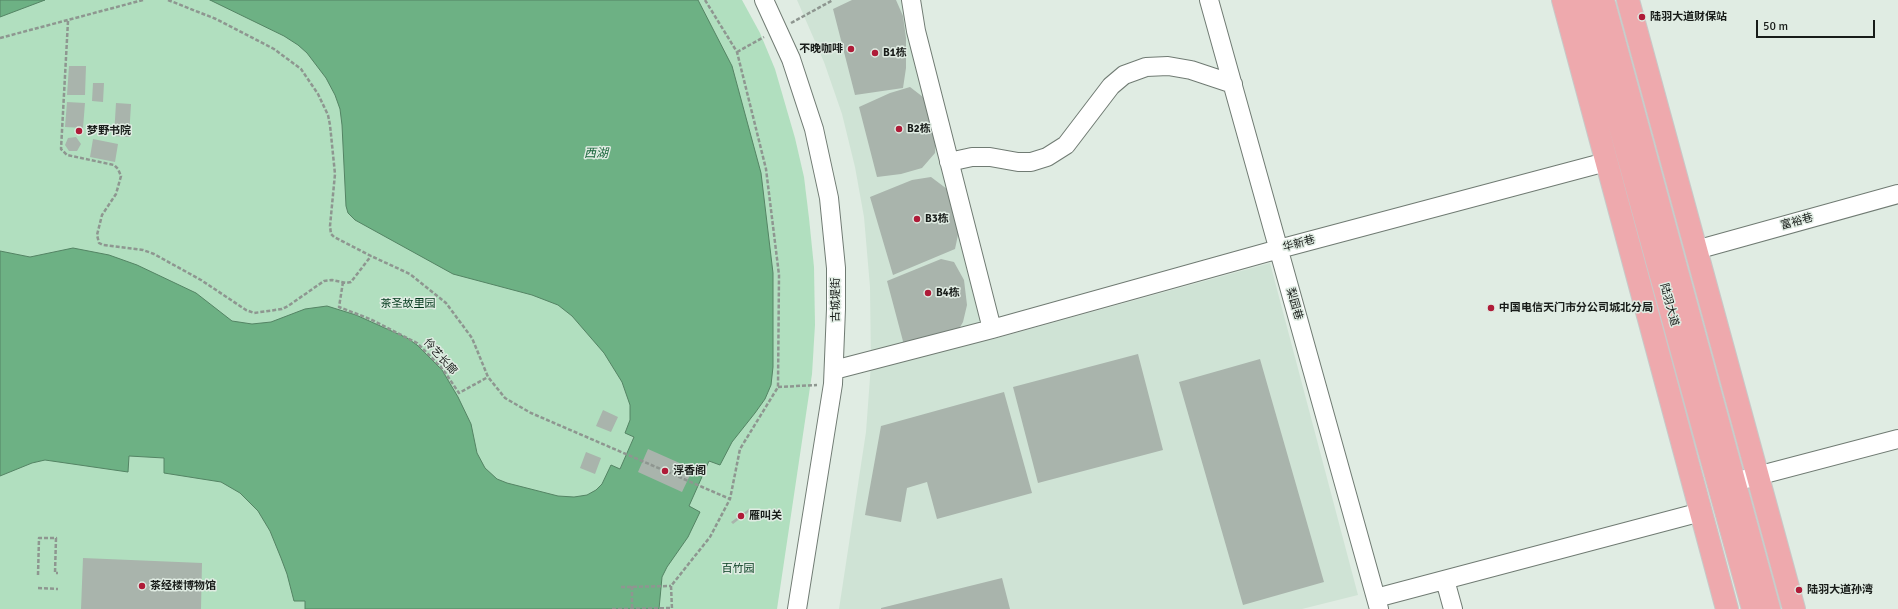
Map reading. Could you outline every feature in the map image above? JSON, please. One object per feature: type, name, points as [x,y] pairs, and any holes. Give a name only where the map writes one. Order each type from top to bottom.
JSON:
[{"type":"main road","points":[[1562,0],[1728,609]]},
{"type":"main road","name":"陆羽大道","points":[[1585,0],[1752,609]]},
{"type":"main road","name":"陆羽大道","points":[[1604,0],[1769,609]]},
{"type":"main road","points":[[1628,0],[1794,609]]},
{"type":"street","name":"古城堤街","points":[[764,0],[786,47],[801,87],[823,165],[830,205],[836,268],[833,377],[797,609]]},
{"type":"street","points":[[911,0],[916,31],[992,329]]},
{"type":"street","name":"梨园巷","points":[[1209,0],[1378,604]]},
{"type":"street","points":[[949,162],[972,157],[990,157],[1018,162],[1031,162],[1047,157],[1066,144],[1111,86],[1124,75],[1146,67],[1168,66],[1191,70],[1233,84]]},
{"type":"street","name":"华新巷","points":[[833,377],[992,329],[1279,249],[1606,162]]},
{"type":"street","name":"富裕巷","points":[[1696,250],[1898,194]]},
{"type":"street","points":[[1734,482],[1898,439]]},
{"type":"street","points":[[1378,604],[1445,580],[1701,512]]},
{"type":"street","points":[[1445,580],[1453,609]]},
{"type":"path","points":[[0,38],[143,0]]},
{"type":"path","points":[[168,0],[216,19],[274,49],[301,70],[318,94],[328,115],[330,125],[336,174],[330,226],[331,234],[371,256],[410,274],[446,303],[472,338],[488,377],[505,398],[531,413],[730,499]]},
{"type":"path","points":[[612,609],[672,609],[671,586],[710,537],[730,499],[740,449],[778,387],[779,275],[766,169],[737,52],[705,0]]},
{"type":"path","points":[[68,21],[61,149],[67,155],[114,165],[118,169],[121,176],[116,194],[102,215],[97,235],[99,243],[103,245],[143,250],[154,254],[201,280],[246,310],[254,313],[285,308],[324,281],[332,280],[348,283],[353,281],[371,256]]},
{"type":"path","name":"伶艺长廊","points":[[343,282],[339,307],[383,325],[417,343],[442,368],[459,393],[488,377]]},
{"type":"path","points":[[778,387],[833,377]]},
{"type":"path","points":[[38,575],[39,538],[56,538],[55,573],[58,573]]},
{"type":"path","points":[[632,586],[632,609]]},
{"type":"path","points":[[621,587],[671,586]]},
{"type":"path","points":[[38,588],[58,589]]},
{"type":"shaded area","points":[[797,0],[905,0],[914,52],[990,340],[1270,263],[1358,595],[1302,609],[839,609],[866,432],[871,364],[870,287],[864,217],[855,167],[842,114],[824,62]]},
{"type":"green space","name":"茶圣故里园","points":[[0,0],[742,0],[760,33],[775,69],[795,138],[804,177],[814,267],[815,325],[812,374],[777,609],[0,609]]},
{"type":"water","points":[[0,0],[45,0],[0,17]]},
{"type":"water","name":"西湖","points":[[210,0],[698,0],[732,66],[761,173],[773,273],[773,367],[771,385],[765,399],[732,442],[720,465],[709,461],[689,506],[700,512],[688,537],[667,567],[662,577],[659,609],[305,609],[305,601],[294,601],[281,558],[270,531],[258,511],[240,493],[221,482],[164,473],[164,458],[129,456],[128,472],[45,460],[32,463],[0,476],[0,251],[30,257],[73,248],[109,255],[137,265],[196,293],[232,321],[252,324],[271,322],[305,309],[327,306],[356,315],[407,338],[417,345],[442,370],[458,397],[471,424],[477,453],[485,468],[497,479],[558,496],[574,497],[587,495],[596,490],[602,484],[611,465],[620,469],[634,437],[625,433],[630,420],[630,405],[622,382],[604,353],[572,316],[558,305],[532,295],[453,274],[355,220],[348,213],[346,206],[340,109],[335,95],[326,78],[307,53],[298,45],[284,36]]},
{"type":"building","name":"B1栋","points":[[852,0],[896,0],[903,16],[906,38],[906,68],[903,88],[855,95],[833,9]]},
{"type":"building","points":[[69,66],[86,66],[85,95],[67,95]]},
{"type":"building","points":[[93,83],[104,83],[103,102],[92,101]]},
{"type":"building","name":"B2栋","points":[[910,87],[923,97],[936,138],[935,153],[922,168],[901,174],[877,177],[859,107],[890,93]]},
{"type":"building","points":[[67,102],[85,103],[83,128],[65,127]]},
{"type":"building","points":[[116,103],[131,104],[129,137],[114,136]]},
{"type":"building","points":[[76,137],[81,144],[77,151],[69,151],[65,145],[68,138]]},
{"type":"building","points":[[93,139],[118,144],[115,162],[90,157]]},
{"type":"building","name":"B3栋","points":[[931,177],[947,189],[959,230],[955,249],[893,275],[870,197],[912,180]]},
{"type":"building","name":"B4栋","points":[[941,259],[954,262],[964,280],[967,305],[963,322],[956,334],[904,345],[887,281]]},
{"type":"building","points":[[1138,354],[1163,450],[1038,483],[1013,387]]},
{"type":"building","points":[[1260,359],[1324,582],[1243,605],[1179,382]]},
{"type":"building","points":[[1004,392],[1032,493],[937,519],[927,482],[907,488],[901,522],[865,515],[881,426]]},
{"type":"building","points":[[603,410],[618,417],[611,432],[596,426]]},
{"type":"building","name":"浮香阁","points":[[648,449],[693,469],[682,492],[638,472]]},
{"type":"building","points":[[586,452],[601,458],[595,474],[580,468]]},
{"type":"building","name":"雁叫关","points":[[749,509],[750,511],[733,524],[731,522]]},
{"type":"building","name":"茶经楼博物馆","points":[[83,558],[202,563],[201,609],[81,609]]},
{"type":"building","points":[[1002,578],[1010,609],[881,609],[881,608]]},
{"type":"place","name":"陆羽大道财保站","points":[[1642,17]]},
{"type":"place","name":"不晚咖啡","points":[[851,49]]},
{"type":"place","name":"B1栋","points":[[875,53]]},
{"type":"place","name":"B2栋","points":[[899,129]]},
{"type":"place","name":"梦野书院","points":[[79,131]]},
{"type":"place","name":"B3栋","points":[[917,219]]},
{"type":"place","name":"B4栋","points":[[928,293]]},
{"type":"place","name":"中国电信天门市分公司城北分局","points":[[1491,308]]},
{"type":"place","name":"浮香阁","points":[[665,471]]},
{"type":"place","name":"雁叫关","points":[[741,516]]},
{"type":"place","name":"茶经楼博物馆","points":[[142,586]]},
{"type":"place","name":"陆羽大道孙湾","points":[[1799,590]]},
{"type":"park label","name":"百竹园","points":[[738,569]]}]
